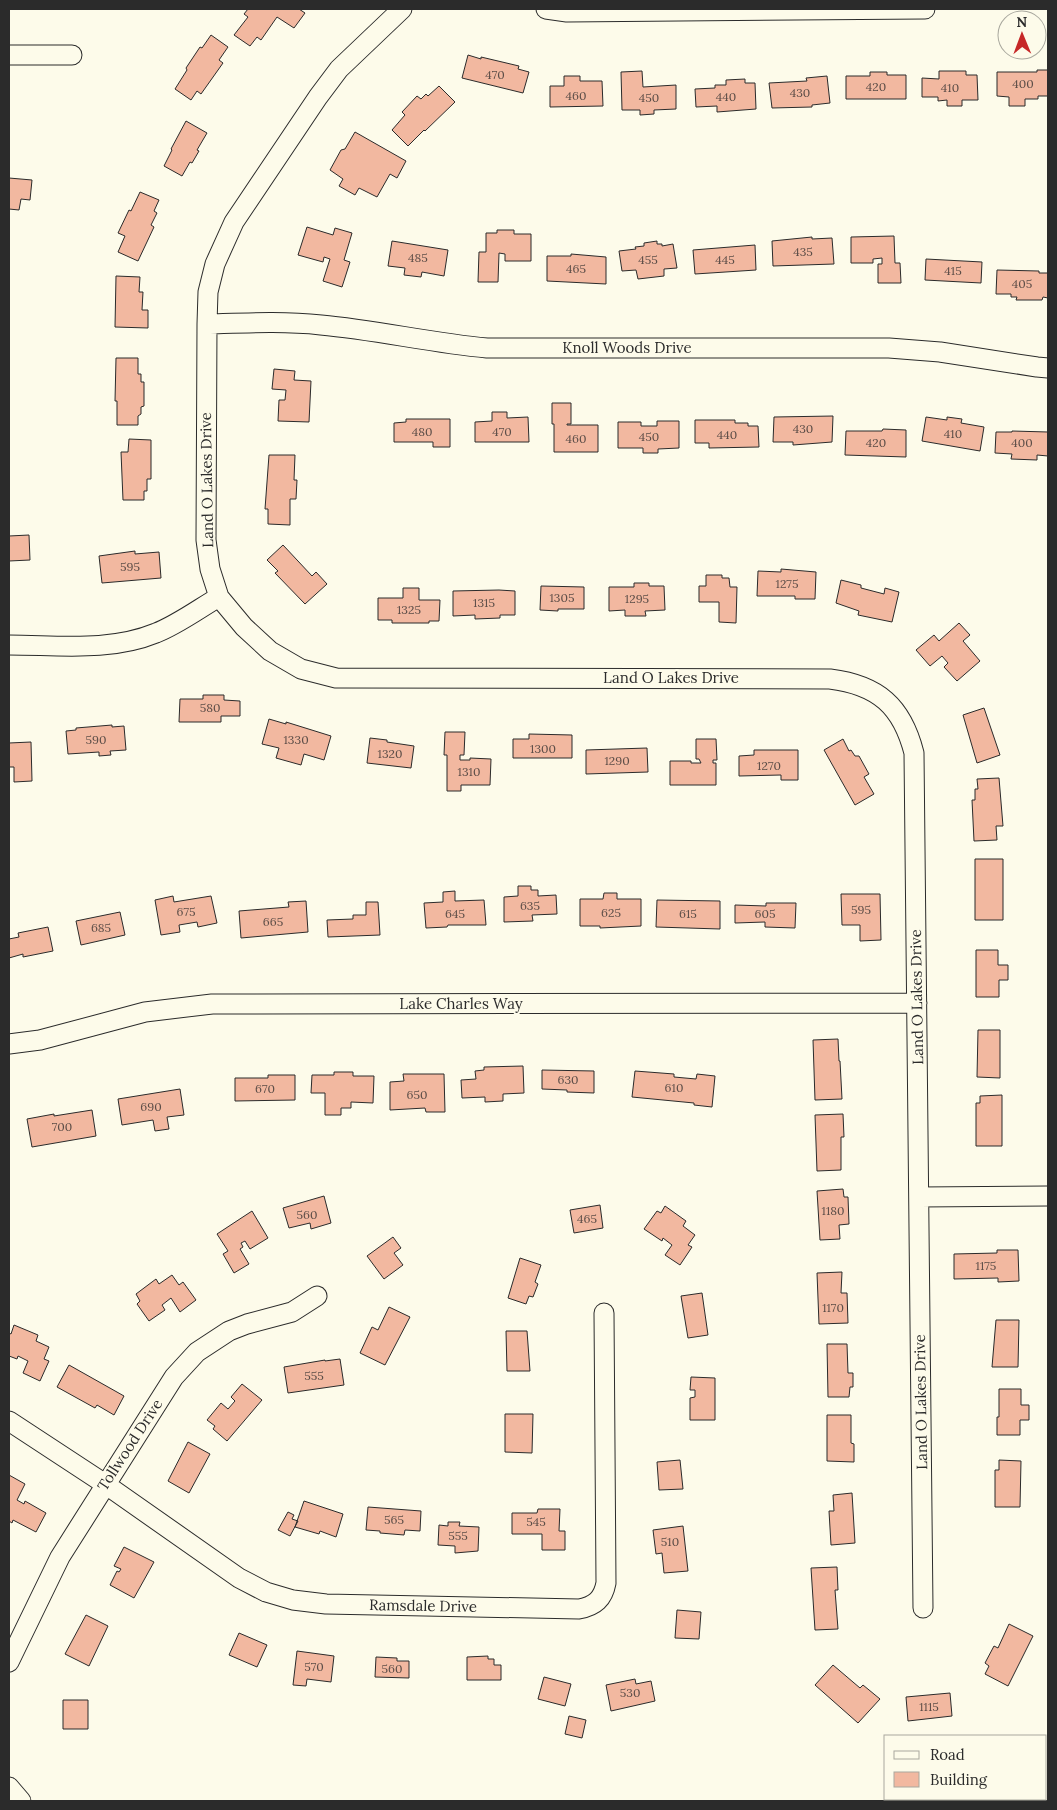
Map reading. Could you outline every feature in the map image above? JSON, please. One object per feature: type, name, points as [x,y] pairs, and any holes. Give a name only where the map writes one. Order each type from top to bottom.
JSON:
[{"type":"street","name":"Land O Lakes Drive","points":[[402,9],[339,69],[318,97],[234,222],[215,264],[208,292],[206,324],[206,540],[210,570],[219,597],[244,628],[270,652],[301,669],[336,678],[830,679],[850,682],[871,690],[888,703],[900,716],[909,735],[914,753],[923,1608]]},
{"type":"street","points":[[546,9],[567,12],[925,9]]},
{"type":"street","points":[[9,55],[72,55]]},
{"type":"street","name":"Knoll Woods Drive","points":[[206,324],[270,322],[319,324],[443,344],[487,348],[889,348],[940,352],[1048,368]]},
{"type":"street","points":[[9,646],[110,645],[135,641],[158,632],[219,597]]},
{"type":"street","name":"Lake Charles Way","points":[[9,1044],[40,1040],[146,1012],[212,1004],[917,1003]]},
{"type":"street","points":[[919,1197],[1048,1196]]},
{"type":"street","name":"Tollwood Drive","points":[[9,1662],[60,1557],[174,1377],[197,1352],[229,1331],[247,1324],[292,1312],[317,1296]]},
{"type":"street","name":"Ramsdale Drive","points":[[9,1420],[105,1484],[239,1578],[266,1592],[293,1600],[336,1604],[580,1609],[590,1607],[599,1600],[604,1592],[606,1583],[604,1313]]},
{"type":"street","points":[[9,1787],[21,1801]]},
{"type":"building","points":[[248,9],[299,9],[305,13],[294,28],[277,17],[261,40],[257,37],[250,46],[234,35],[248,17],[244,14]]},
{"type":"building","points":[[211,35],[228,47],[219,60],[223,63],[201,94],[197,91],[191,100],[175,89],[200,47],[202,48]]},
{"type":"building","points":[[468,55],[519,66],[518,69],[529,72],[523,93],[462,78]]},
{"type":"building","points":[[1037,70],[1048,70],[1048,96],[1038,96],[1038,99],[1025,99],[1025,106],[1009,106],[1009,97],[997,96],[997,72],[1037,72]]},
{"type":"building","points":[[642,71],[643,87],[676,85],[676,109],[654,110],[654,114],[640,115],[640,110],[622,110],[621,72]]},
{"type":"building","points":[[939,71],[966,71],[966,75],[977,75],[978,100],[962,100],[962,106],[947,106],[947,100],[938,101],[938,97],[922,97],[922,78],[939,79]]},
{"type":"building","points":[[870,72],[887,72],[887,75],[906,75],[906,99],[846,99],[846,76],[870,76]]},
{"type":"building","points":[[564,76],[580,76],[580,81],[602,81],[603,106],[550,107],[550,86],[564,86]]},
{"type":"building","points":[[827,76],[830,103],[812,105],[812,107],[772,108],[769,83],[807,81],[806,78]]},
{"type":"building","points":[[745,79],[745,83],[755,83],[756,109],[717,112],[717,106],[696,107],[695,89],[715,88],[715,85],[726,85],[726,80]]},
{"type":"building","points":[[439,86],[455,102],[408,146],[392,130],[405,115],[402,112],[417,96],[421,99],[426,94],[428,96]]},
{"type":"building","points":[[186,121],[207,133],[197,150],[199,151],[182,176],[164,166]]},
{"type":"building","points":[[355,132],[406,161],[397,178],[390,174],[377,197],[359,188],[355,195],[339,186],[343,179],[330,170],[341,150],[345,149]]},
{"type":"building","points":[[9,178],[32,180],[30,200],[21,199],[19,210],[9,209]]},
{"type":"building","points":[[140,192],[159,200],[154,211],[157,213],[151,225],[154,227],[138,261],[118,252],[125,236],[118,233]]},
{"type":"building","points":[[307,227],[333,235],[335,228],[352,233],[344,260],[350,262],[342,287],[323,281],[330,259],[324,257],[323,262],[298,255]]},
{"type":"building","points":[[497,230],[514,230],[514,234],[531,234],[531,261],[505,261],[505,254],[499,253],[498,282],[478,282],[479,252],[486,252],[486,233],[497,233]]},
{"type":"building","points":[[894,236],[895,263],[900,263],[901,283],[878,283],[878,264],[882,264],[882,258],[873,259],[873,263],[851,263],[851,237]]},
{"type":"building","points":[[812,237],[812,239],[832,238],[834,264],[773,266],[772,241]]},
{"type":"building","points":[[392,241],[448,250],[444,276],[422,272],[421,277],[404,275],[405,268],[388,266]]},
{"type":"building","points":[[657,241],[657,244],[662,244],[662,246],[673,244],[677,268],[664,269],[664,276],[638,279],[636,270],[622,271],[619,251],[636,249],[635,247],[644,246],[644,243]]},
{"type":"building","points":[[755,245],[756,270],[695,274],[693,250]]},
{"type":"building","points":[[571,254],[606,257],[606,284],[547,281],[547,256],[571,256]]},
{"type":"building","points":[[926,259],[982,262],[981,283],[925,280]]},
{"type":"building","points":[[997,270],[1048,273],[1048,298],[1043,297],[1042,300],[1016,300],[1017,297],[1011,297],[1011,294],[996,294]]},
{"type":"building","points":[[116,276],[140,277],[139,292],[143,292],[142,310],[148,310],[148,328],[115,327]]},
{"type":"building","points":[[116,358],[138,358],[138,374],[141,374],[141,382],[144,382],[144,406],[141,407],[141,414],[138,416],[138,425],[117,425],[117,401],[115,401]]},
{"type":"building","points":[[274,369],[295,371],[294,380],[311,381],[309,422],[278,421],[279,400],[285,400],[286,390],[272,389]]},
{"type":"building","points":[[552,403],[571,403],[571,424],[567,425],[598,425],[598,452],[554,452]]},
{"type":"building","points":[[492,412],[507,412],[507,418],[528,417],[529,442],[475,442],[475,422],[492,421]]},
{"type":"building","points":[[833,416],[832,442],[793,445],[793,442],[773,442],[774,417]]},
{"type":"building","points":[[926,417],[947,420],[947,417],[962,419],[961,423],[984,427],[980,451],[922,441]]},
{"type":"building","points":[[406,419],[450,419],[450,447],[433,447],[433,442],[394,442],[394,423],[406,422]]},
{"type":"building","points":[[695,420],[735,420],[735,423],[748,423],[748,426],[758,426],[759,447],[709,448],[709,443],[695,443]]},
{"type":"building","points":[[657,421],[679,421],[679,448],[658,449],[658,453],[643,453],[643,448],[618,448],[618,422],[641,422],[641,426],[657,426]]},
{"type":"building","points":[[883,429],[906,430],[906,457],[845,455],[846,431],[882,431]]},
{"type":"building","points":[[996,432],[1048,432],[1048,456],[1037,455],[1037,460],[1011,459],[1012,454],[995,453]]},
{"type":"building","points":[[129,439],[151,440],[151,479],[147,479],[147,491],[144,491],[144,500],[123,500],[121,452],[128,452]]},
{"type":"building","points":[[269,455],[295,455],[294,480],[297,480],[296,499],[290,499],[290,525],[268,524],[268,509],[265,509]]},
{"type":"building","points":[[29,535],[30,560],[9,561],[9,536]]},
{"type":"building","points":[[283,545],[312,576],[316,572],[327,584],[305,604],[275,573],[278,571],[267,560]]},
{"type":"building","points":[[135,551],[135,554],[159,552],[161,578],[102,583],[99,556]]},
{"type":"building","points":[[781,569],[816,572],[815,599],[795,599],[795,596],[757,596],[758,571],[781,572]]},
{"type":"building","points":[[706,575],[722,575],[722,578],[729,578],[730,587],[737,587],[736,623],[719,622],[719,602],[699,602],[699,586],[706,586]]},
{"type":"building","points":[[841,580],[884,594],[885,588],[899,592],[892,622],[858,615],[859,611],[836,603]]},
{"type":"building","points":[[634,583],[664,586],[665,610],[645,611],[646,616],[625,616],[625,610],[609,611],[609,587],[634,587]]},
{"type":"building","points":[[541,586],[584,587],[584,609],[540,610]]},
{"type":"building","points":[[403,588],[419,588],[419,600],[440,600],[439,621],[429,621],[429,623],[392,623],[392,620],[378,620],[378,598],[403,598]]},
{"type":"building","points":[[453,591],[515,591],[515,615],[475,619],[475,615],[453,616]]},
{"type":"building","points":[[959,623],[970,635],[963,641],[980,661],[957,681],[944,667],[948,663],[942,656],[930,666],[916,650],[934,635],[939,641]]},
{"type":"building","points":[[203,695],[224,695],[224,700],[240,701],[240,716],[221,716],[221,722],[179,722],[180,699],[203,699]]},
{"type":"building","points":[[984,708],[1000,755],[977,763],[963,715]]},
{"type":"building","points":[[269,719],[286,724],[286,722],[331,736],[324,760],[304,754],[301,765],[276,758],[279,748],[262,744]]},
{"type":"building","points":[[112,725],[112,727],[124,726],[126,750],[110,751],[111,755],[99,756],[99,752],[68,754],[66,731],[76,730],[76,728]]},
{"type":"building","points":[[445,732],[465,732],[464,755],[460,755],[460,760],[470,760],[470,758],[491,759],[490,785],[461,785],[461,791],[447,791],[447,755],[444,755]]},
{"type":"building","points":[[529,734],[572,735],[572,758],[513,758],[513,739],[529,739]]},
{"type":"building","points":[[370,738],[414,746],[411,768],[367,763]]},
{"type":"building","points":[[696,739],[716,739],[717,760],[713,760],[713,763],[716,763],[716,785],[670,785],[670,761],[701,763],[699,759],[696,759]]},
{"type":"building","points":[[843,739],[849,751],[851,750],[855,756],[859,756],[869,774],[864,777],[874,794],[855,805],[824,750]]},
{"type":"building","points":[[31,742],[32,781],[14,782],[14,767],[9,767],[9,743]]},
{"type":"building","points":[[647,748],[648,772],[586,774],[586,750]]},
{"type":"building","points":[[754,750],[798,750],[798,780],[781,780],[781,775],[739,776],[739,756],[754,755]]},
{"type":"building","points":[[999,778],[1003,826],[996,826],[997,840],[974,841],[972,800],[975,800],[975,789],[978,789],[977,779]]},
{"type":"building","points":[[975,859],[1003,859],[1003,920],[975,920]]},
{"type":"building","points":[[518,886],[531,886],[531,890],[538,890],[538,896],[556,895],[557,914],[532,915],[533,921],[504,922],[504,897],[518,896]]},
{"type":"building","points":[[455,891],[455,901],[484,900],[486,925],[448,925],[447,927],[426,928],[424,903],[443,902],[443,892]]},
{"type":"building","points":[[604,893],[617,893],[617,899],[641,899],[641,926],[600,928],[600,926],[580,926],[580,899],[603,899]]},
{"type":"building","points":[[841,894],[880,894],[881,940],[860,941],[860,925],[842,925]]},
{"type":"building","points":[[173,896],[174,902],[211,896],[217,923],[198,927],[197,922],[179,925],[180,932],[161,935],[155,900]]},
{"type":"building","points":[[657,900],[720,901],[720,929],[656,927]]},
{"type":"building","points":[[306,901],[308,932],[241,938],[239,911],[289,907],[288,902]]},
{"type":"building","points":[[366,902],[378,902],[380,935],[328,937],[327,920],[353,919],[353,915],[366,915]]},
{"type":"building","points":[[766,903],[796,903],[795,928],[765,927],[765,922],[735,923],[735,905],[766,906]]},
{"type":"building","points":[[120,912],[125,935],[81,945],[76,921]]},
{"type":"building","points":[[48,927],[53,951],[23,957],[23,954],[9,958],[9,939],[19,937],[18,933]]},
{"type":"building","points":[[976,950],[998,950],[998,965],[1008,965],[1008,980],[999,980],[999,997],[976,997]]},
{"type":"building","points":[[978,1030],[1000,1030],[1000,1078],[977,1077]]},
{"type":"building","points":[[838,1039],[842,1099],[815,1100],[813,1040]]},
{"type":"building","points":[[523,1066],[524,1093],[503,1094],[503,1101],[485,1102],[485,1097],[462,1098],[461,1080],[476,1079],[475,1071],[484,1070],[484,1067]]},
{"type":"building","points":[[542,1070],[594,1071],[594,1093],[542,1089]]},
{"type":"building","points":[[635,1071],[674,1074],[674,1077],[696,1079],[697,1074],[715,1076],[712,1107],[694,1105],[694,1103],[632,1097]]},
{"type":"building","points":[[334,1072],[353,1072],[353,1076],[374,1076],[373,1103],[351,1102],[351,1108],[341,1108],[341,1115],[325,1115],[325,1093],[311,1093],[312,1075],[334,1075]]},
{"type":"building","points":[[403,1074],[444,1074],[445,1112],[426,1112],[425,1108],[390,1110],[390,1082],[404,1081]]},
{"type":"building","points":[[268,1075],[295,1075],[295,1100],[235,1101],[235,1078],[268,1078]]},
{"type":"building","points":[[180,1089],[184,1115],[167,1117],[169,1129],[155,1131],[153,1120],[122,1125],[118,1099]]},
{"type":"building","points":[[1002,1095],[1002,1146],[976,1146],[976,1103],[980,1103],[980,1096]]},
{"type":"building","points":[[92,1110],[96,1136],[32,1147],[27,1119]]},
{"type":"building","points":[[843,1114],[844,1137],[841,1137],[841,1170],[817,1171],[815,1115]]},
{"type":"building","points":[[843,1189],[844,1197],[848,1197],[849,1224],[839,1225],[840,1239],[820,1240],[817,1191]]},
{"type":"building","points":[[324,1196],[331,1223],[311,1229],[310,1223],[289,1228],[283,1208]]},
{"type":"building","points":[[600,1205],[603,1228],[574,1233],[570,1210]]},
{"type":"building","points":[[665,1206],[686,1221],[683,1226],[695,1235],[688,1245],[692,1247],[680,1265],[665,1255],[672,1245],[663,1238],[662,1241],[644,1229],[657,1211],[661,1213]]},
{"type":"building","points":[[252,1211],[268,1238],[250,1249],[245,1241],[241,1243],[243,1247],[240,1249],[249,1264],[234,1273],[223,1254],[228,1251],[217,1234]]},
{"type":"building","points":[[393,1237],[401,1248],[394,1253],[403,1265],[384,1279],[367,1256]]},
{"type":"building","points":[[997,1250],[1018,1250],[1019,1281],[998,1282],[998,1278],[954,1279],[954,1254],[997,1253]]},
{"type":"building","points":[[520,1258],[541,1265],[535,1282],[538,1284],[533,1297],[529,1296],[526,1304],[508,1298]]},
{"type":"building","points":[[842,1272],[841,1293],[847,1293],[848,1323],[819,1324],[817,1273]]},
{"type":"building","points":[[172,1275],[179,1285],[183,1282],[196,1300],[180,1312],[171,1298],[162,1305],[165,1310],[149,1321],[137,1304],[140,1301],[136,1294],[156,1279],[159,1284]]},
{"type":"building","points":[[702,1293],[708,1335],[688,1338],[681,1296]]},
{"type":"building","points":[[389,1307],[410,1317],[385,1365],[360,1353],[372,1327],[378,1330]]},
{"type":"building","points":[[996,1320],[1019,1320],[1018,1367],[992,1367]]},
{"type":"building","points":[[14,1325],[38,1335],[36,1341],[49,1347],[44,1359],[49,1361],[40,1381],[23,1373],[28,1361],[18,1356],[17,1359],[9,1356],[9,1333],[11,1334]]},
{"type":"building","points":[[506,1331],[527,1331],[530,1371],[507,1371]]},
{"type":"building","points":[[827,1344],[847,1344],[848,1373],[853,1373],[853,1387],[850,1387],[849,1397],[828,1397]]},
{"type":"building","points":[[340,1359],[344,1385],[288,1393],[284,1367]]},
{"type":"building","points":[[69,1365],[124,1396],[114,1415],[97,1405],[95,1408],[57,1387]]},
{"type":"building","points":[[691,1377],[715,1378],[715,1420],[690,1420],[690,1398],[695,1397],[695,1390],[690,1390]]},
{"type":"building","points":[[242,1384],[262,1400],[227,1441],[213,1429],[215,1426],[207,1420],[221,1403],[228,1409],[235,1401],[231,1397]]},
{"type":"building","points":[[999,1389],[1021,1389],[1021,1405],[1029,1405],[1029,1420],[1020,1420],[1020,1435],[997,1435]]},
{"type":"building","points":[[505,1414],[533,1414],[532,1453],[505,1452]]},
{"type":"building","points":[[827,1415],[851,1415],[851,1443],[854,1444],[854,1462],[827,1461]]},
{"type":"building","points":[[188,1442],[210,1454],[189,1493],[168,1481]]},
{"type":"building","points":[[680,1460],[683,1489],[659,1490],[657,1462]]},
{"type":"building","points":[[999,1460],[1021,1461],[1020,1507],[995,1507],[995,1470],[999,1470]]},
{"type":"building","points":[[9,1475],[25,1484],[17,1500],[24,1504],[25,1501],[46,1513],[36,1532],[13,1520],[12,1523],[9,1521]]},
{"type":"building","points":[[852,1493],[855,1543],[831,1545],[829,1511],[834,1511],[833,1495]]},
{"type":"building","points":[[304,1501],[343,1514],[336,1537],[320,1531],[319,1534],[295,1527]]},
{"type":"building","points":[[368,1507],[421,1511],[420,1531],[405,1530],[404,1535],[366,1530]]},
{"type":"building","points":[[538,1509],[560,1509],[559,1531],[565,1531],[565,1550],[542,1550],[542,1534],[512,1534],[512,1513],[537,1513]]},
{"type":"building","points":[[288,1512],[294,1515],[292,1519],[298,1521],[290,1536],[278,1530]]},
{"type":"building","points":[[448,1522],[460,1522],[459,1526],[479,1527],[478,1551],[455,1553],[455,1546],[438,1545],[439,1525],[448,1526]]},
{"type":"building","points":[[683,1526],[688,1571],[664,1573],[662,1553],[656,1554],[653,1530]]},
{"type":"building","points":[[124,1547],[154,1562],[134,1598],[110,1585],[117,1571],[119,1572],[121,1569],[114,1566]]},
{"type":"building","points":[[837,1567],[838,1590],[835,1590],[838,1629],[815,1630],[811,1568]]},
{"type":"building","points":[[677,1610],[701,1612],[699,1639],[675,1638]]},
{"type":"building","points":[[86,1615],[108,1626],[89,1666],[65,1654]]},
{"type":"building","points":[[1009,1624],[1033,1636],[1008,1686],[985,1674],[989,1666],[985,1663],[994,1646],[998,1648]]},
{"type":"building","points":[[239,1633],[267,1645],[257,1667],[229,1655]]},
{"type":"building","points":[[297,1651],[334,1656],[331,1682],[307,1679],[306,1686],[293,1685]]},
{"type":"building","points":[[488,1656],[488,1659],[494,1659],[494,1665],[501,1665],[501,1680],[467,1680],[467,1657]]},
{"type":"building","points":[[376,1657],[397,1658],[397,1661],[409,1661],[409,1678],[375,1677]]},
{"type":"building","points":[[833,1665],[860,1688],[863,1685],[880,1699],[858,1723],[815,1685]]},
{"type":"building","points":[[544,1677],[571,1684],[565,1706],[538,1699]]},
{"type":"building","points":[[635,1679],[636,1684],[651,1681],[655,1701],[611,1711],[606,1685]]},
{"type":"building","points":[[950,1693],[952,1716],[908,1721],[906,1697]]},
{"type":"building","points":[[63,1700],[88,1700],[88,1729],[63,1729]]},
{"type":"building","points":[[569,1716],[586,1720],[582,1738],[565,1734]]},
{"type":"building","points":[[898,1800],[958,1800],[958,1801]]}]
